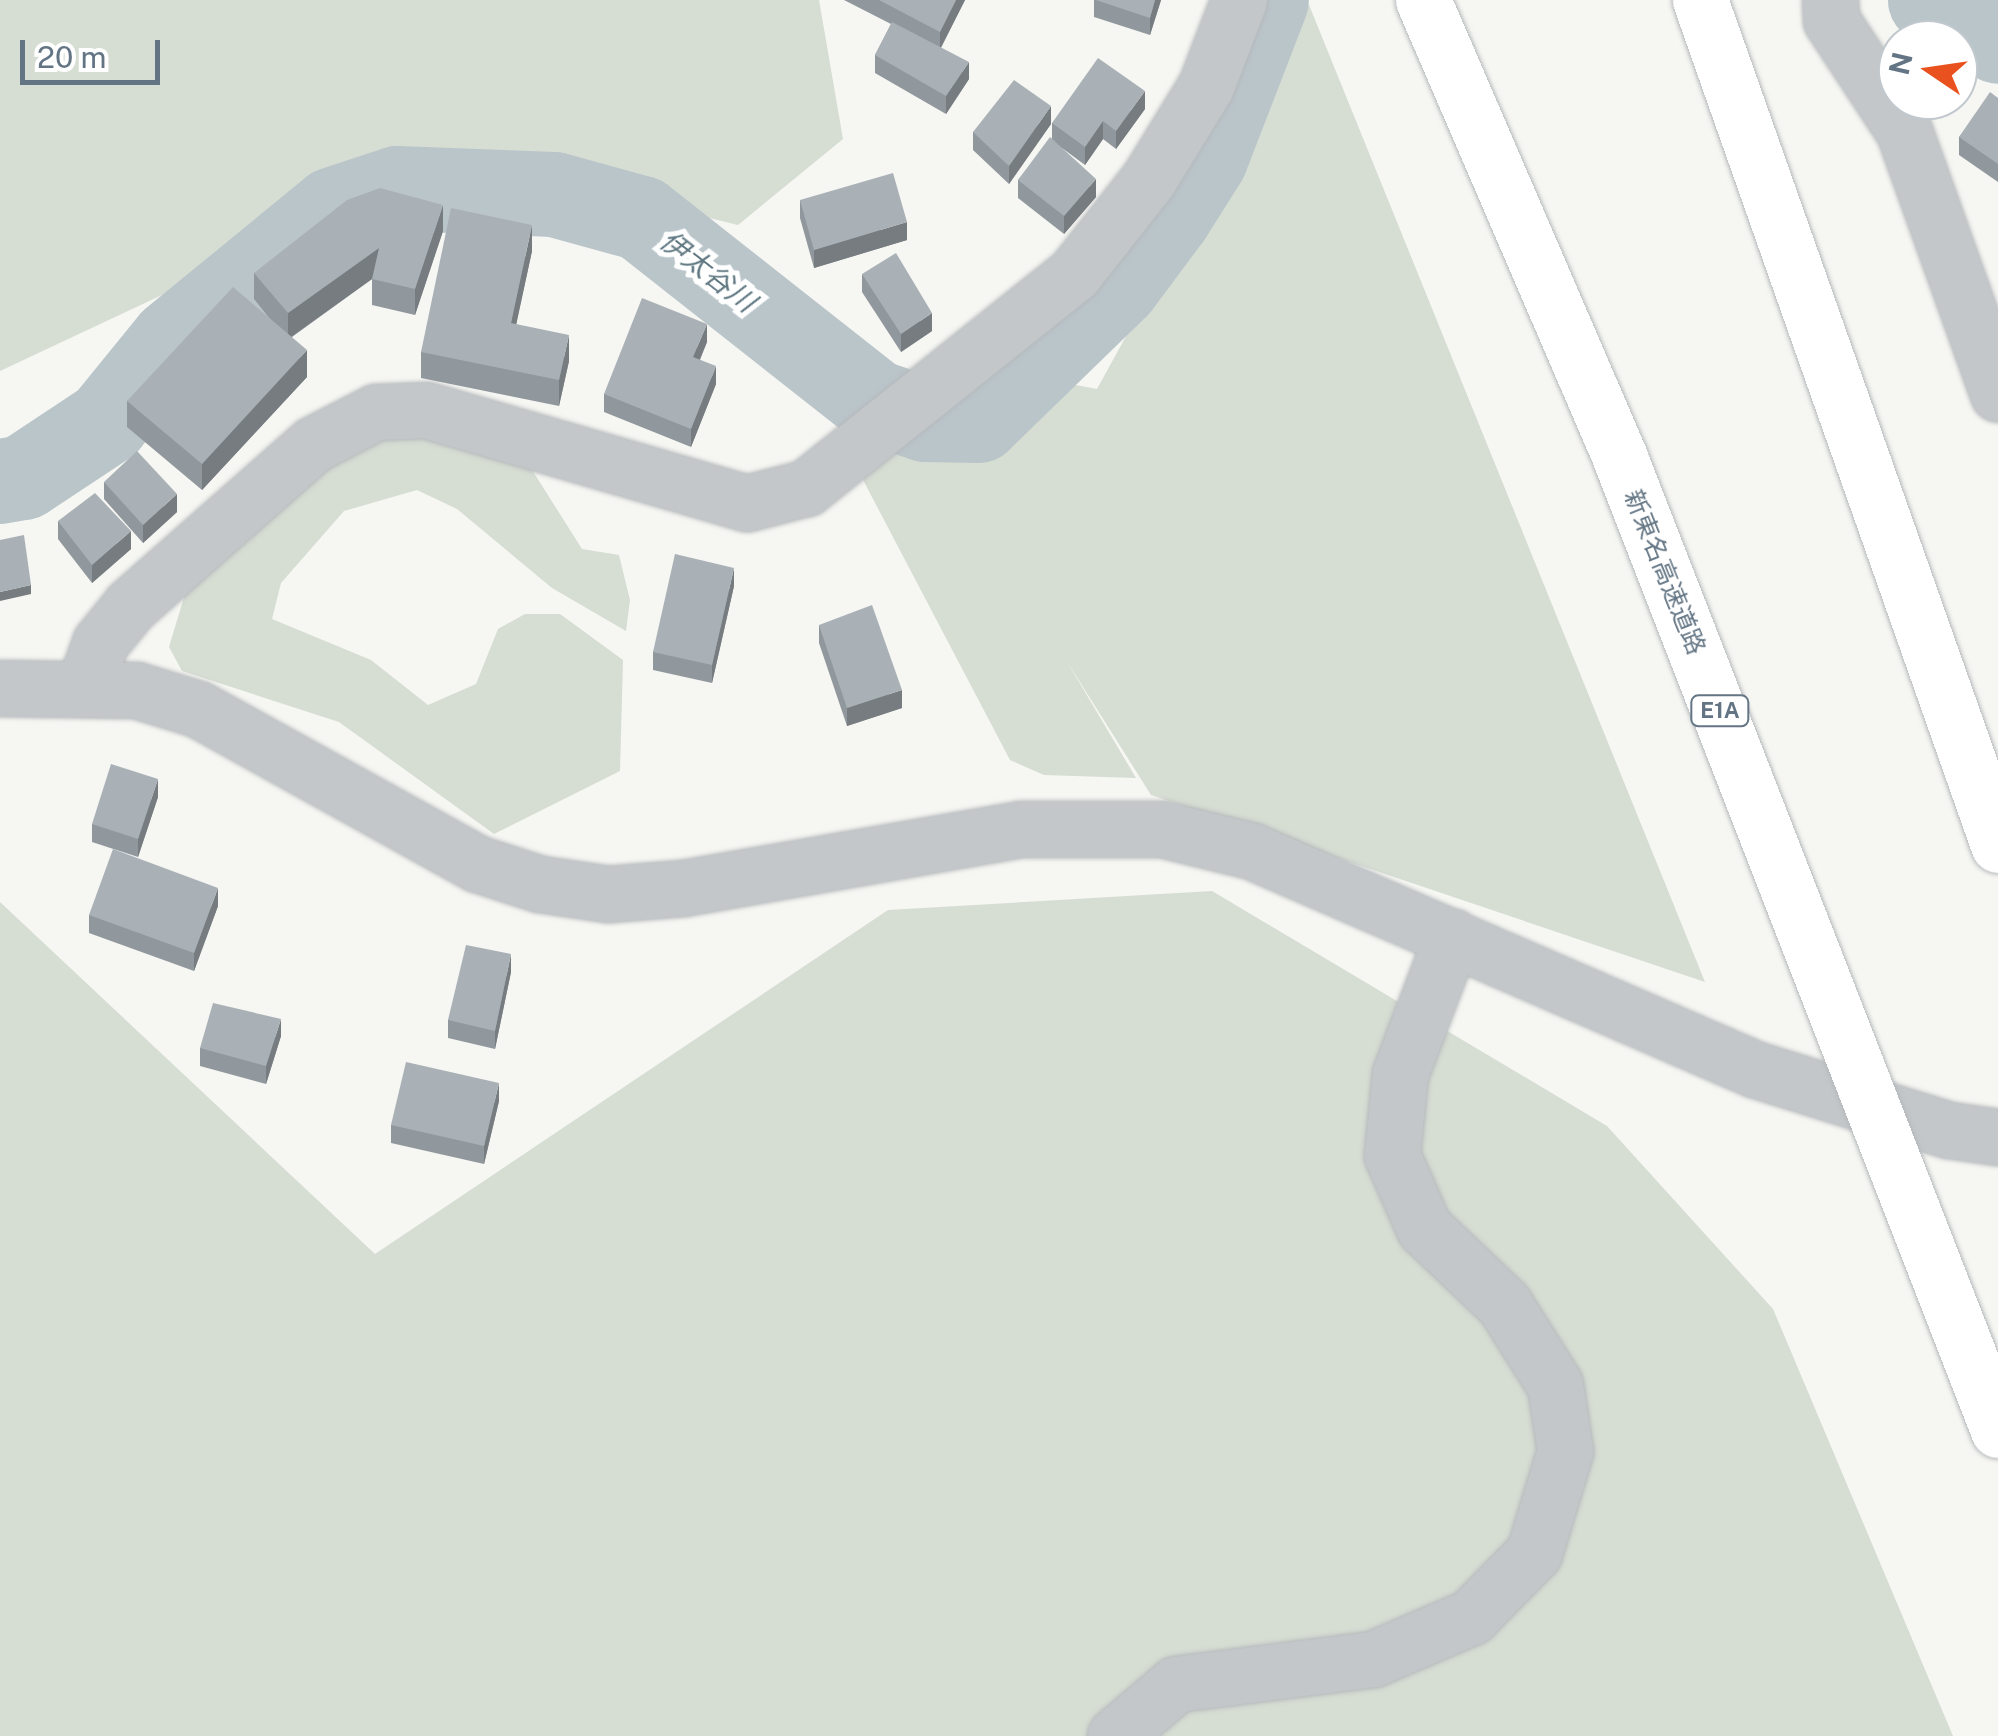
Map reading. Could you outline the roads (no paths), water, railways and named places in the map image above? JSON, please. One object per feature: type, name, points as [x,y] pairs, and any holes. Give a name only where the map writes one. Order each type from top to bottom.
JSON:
[{"type":"highway","name":"新東名高速道路","points":[[1422,0],[1620,458],[1998,1430]]},
{"type":"highway","points":[[1700,0],[1998,845]]},
{"type":"street","points":[[85,685],[100,642],[130,606],[314,444],[376,412],[426,410],[683,490],[748,503],[806,488],[1088,257],[1149,180],[1206,86],[1238,0]]},
{"type":"street","points":[[1830,0],[1831,20],[1904,132],[1998,394]]},
{"type":"street","points":[[0,688],[85,685],[136,690],[198,708],[418,836],[540,884],[608,894],[664,890],[1022,828],[1162,829],[1252,851],[1754,1068],[1949,1130],[1998,1138]]},
{"type":"street","points":[[1115,1736],[1176,1684],[1373,1659],[1471,1617],[1534,1553],[1565,1451],[1556,1385],[1504,1304],[1424,1228],[1392,1155],[1400,1074],[1452,936]]},
{"type":"waterway","name":"伊太谷川","points":[[0,481],[23,477],[106,422],[172,341],[333,209],[397,188],[554,194],[641,218],[875,402],[925,419],[978,420],[1117,285],[1169,215],[1205,158],[1266,0]]},
{"type":"waterway","name":"伊太谷川","points":[[1930,0],[1998,41]]}]
